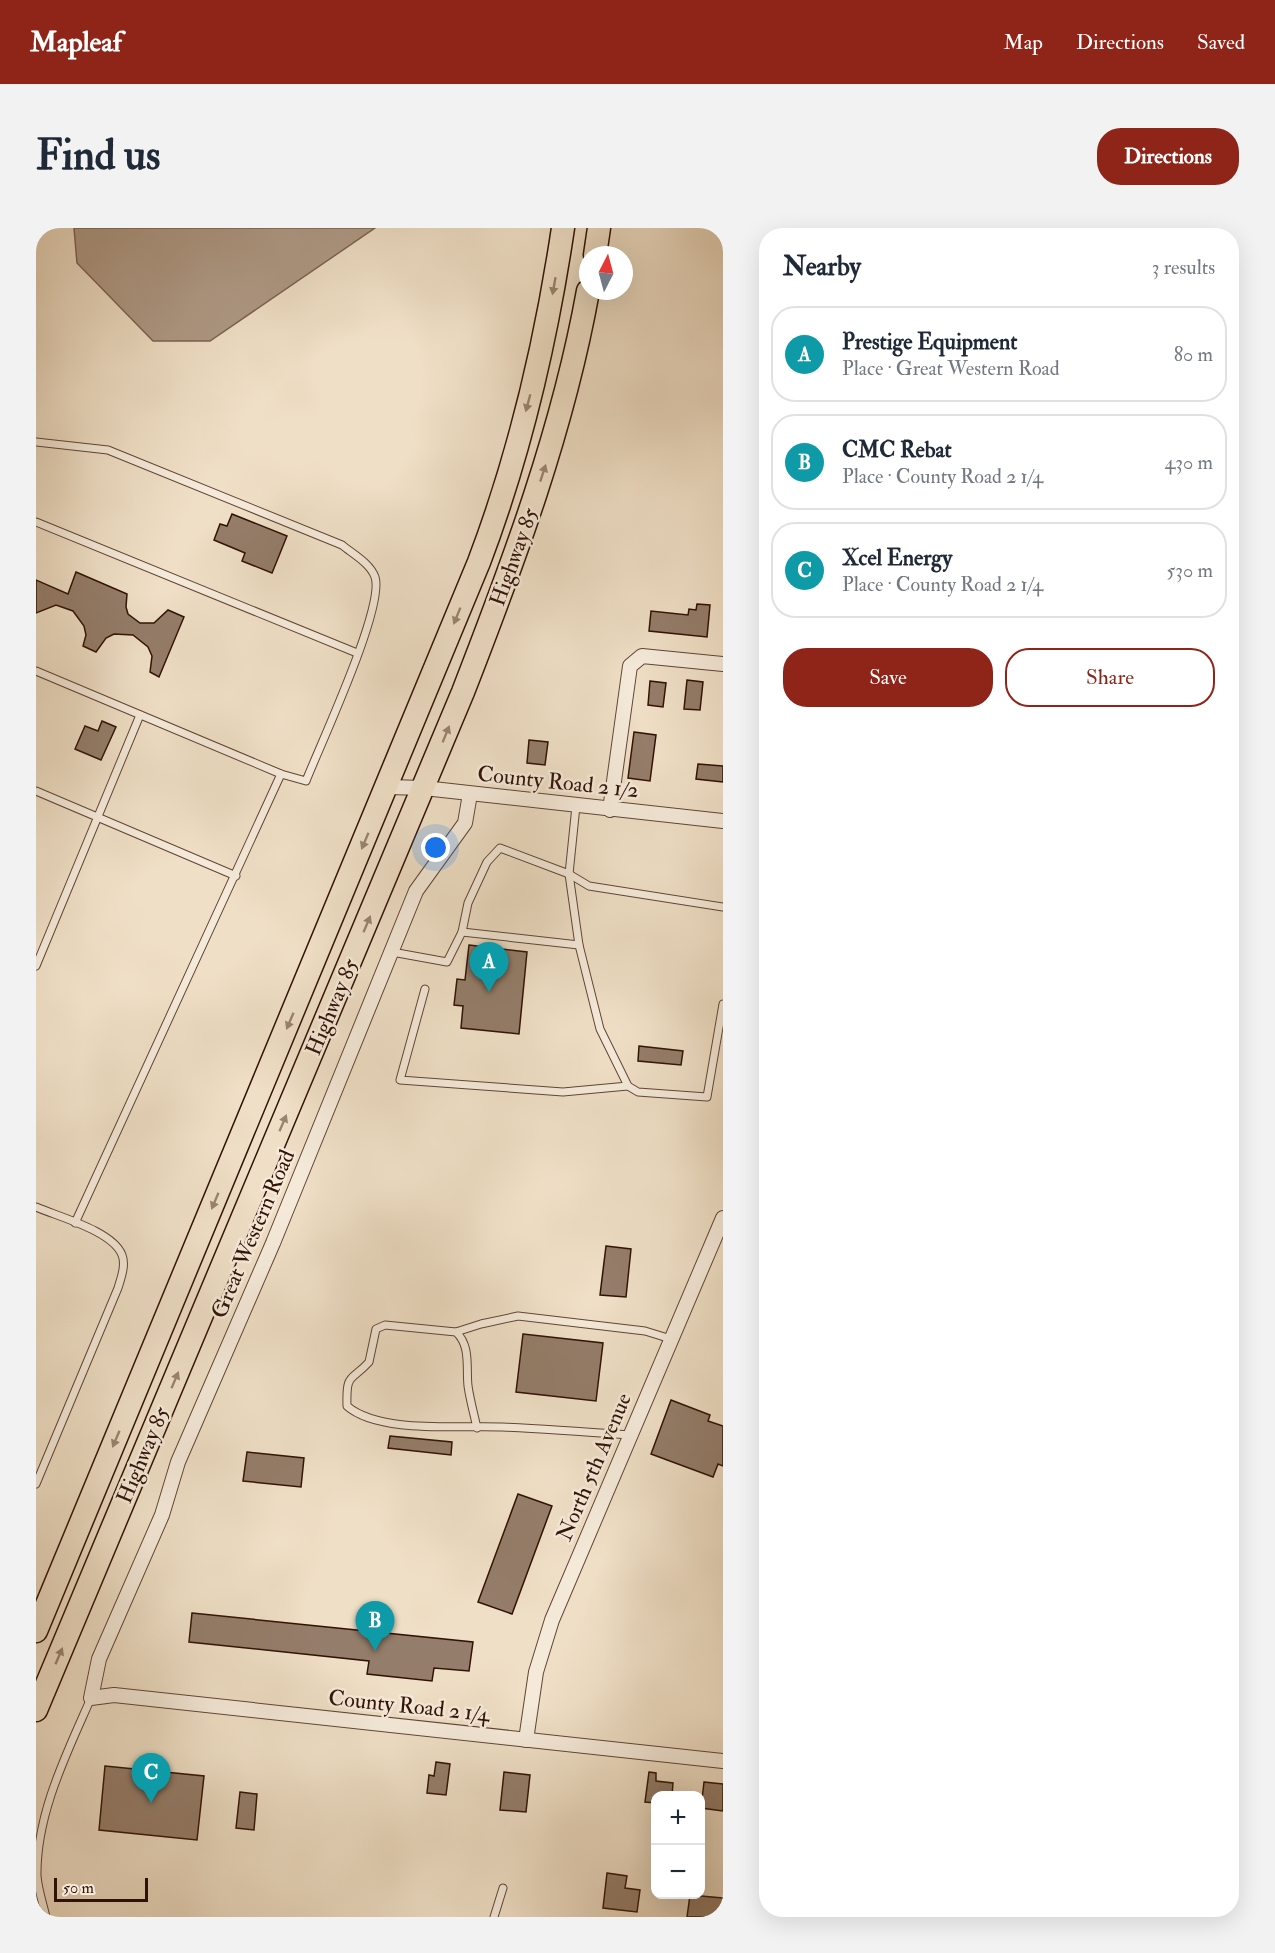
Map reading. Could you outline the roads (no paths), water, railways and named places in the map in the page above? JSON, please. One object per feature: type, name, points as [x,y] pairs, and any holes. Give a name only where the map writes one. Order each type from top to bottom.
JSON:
[{"type":"highway","name":"Highway 85","points":[[36,1631],[388,787],[479,562],[506,485],[538,367],[563,228]]},
{"type":"highway","points":[[596,246],[599,228]]},
{"type":"highway","name":"Highway 85","points":[[36,1710],[468,681],[526,526],[553,443],[579,342],[586,300]]},
{"type":"street","points":[[610,810],[630,666],[642,656],[723,664]]},
{"type":"street","name":"County Road 2 1/2","points":[[388,787],[424,788],[723,821]]},
{"type":"street","name":"Great Western Road","points":[[90,1698],[99,1659],[162,1515],[178,1462],[273,1243],[416,891],[465,823],[470,794]]},
{"type":"street","name":"North 5th Avenue","points":[[526,1740],[536,1672],[552,1620],[723,1218]]},
{"type":"street","name":"County Road 2 1/4","points":[[90,1698],[114,1695],[723,1761]]},
{"type":"lane","points":[[36,442],[108,450],[342,545],[369,566],[375,577],[376,597],[357,653],[306,781],[281,774],[36,671]]},
{"type":"lane","points":[[36,522],[357,653]]},
{"type":"lane","points":[[36,966],[140,715]]},
{"type":"lane","points":[[75,1223],[281,774]]},
{"type":"lane","points":[[36,791],[236,876]]},
{"type":"lane","points":[[576,806],[569,874],[579,945],[600,1029],[628,1086],[638,1092],[707,1097],[723,1004]]},
{"type":"lane","points":[[392,952],[447,962],[462,932],[468,903],[487,862],[500,848],[569,874],[589,886],[723,907]]},
{"type":"lane","points":[[462,932],[579,945]]},
{"type":"lane","points":[[425,989],[400,1080],[563,1092],[628,1086]]},
{"type":"lane","points":[[36,1207],[110,1238],[123,1255],[118,1288],[36,1484]]},
{"type":"lane","points":[[631,1435],[382,1421],[354,1412],[347,1406],[348,1383],[352,1375],[369,1362],[374,1332],[379,1326],[456,1332],[518,1316],[645,1331],[671,1340]]},
{"type":"lane","points":[[456,1332],[463,1338],[467,1350],[468,1388],[477,1428]]},
{"type":"lane","points":[[46,1917],[37,1876],[43,1820],[52,1789],[90,1698]]},
{"type":"lane","points":[[494,1917],[503,1888]]},
{"type":"place","name":"Prestige Equipment","points":[[489,992]]},
{"type":"place","name":"CMC Rebat","points":[[375,1651]]},
{"type":"place","name":"Xcel Energy","points":[[151,1803]]}]
